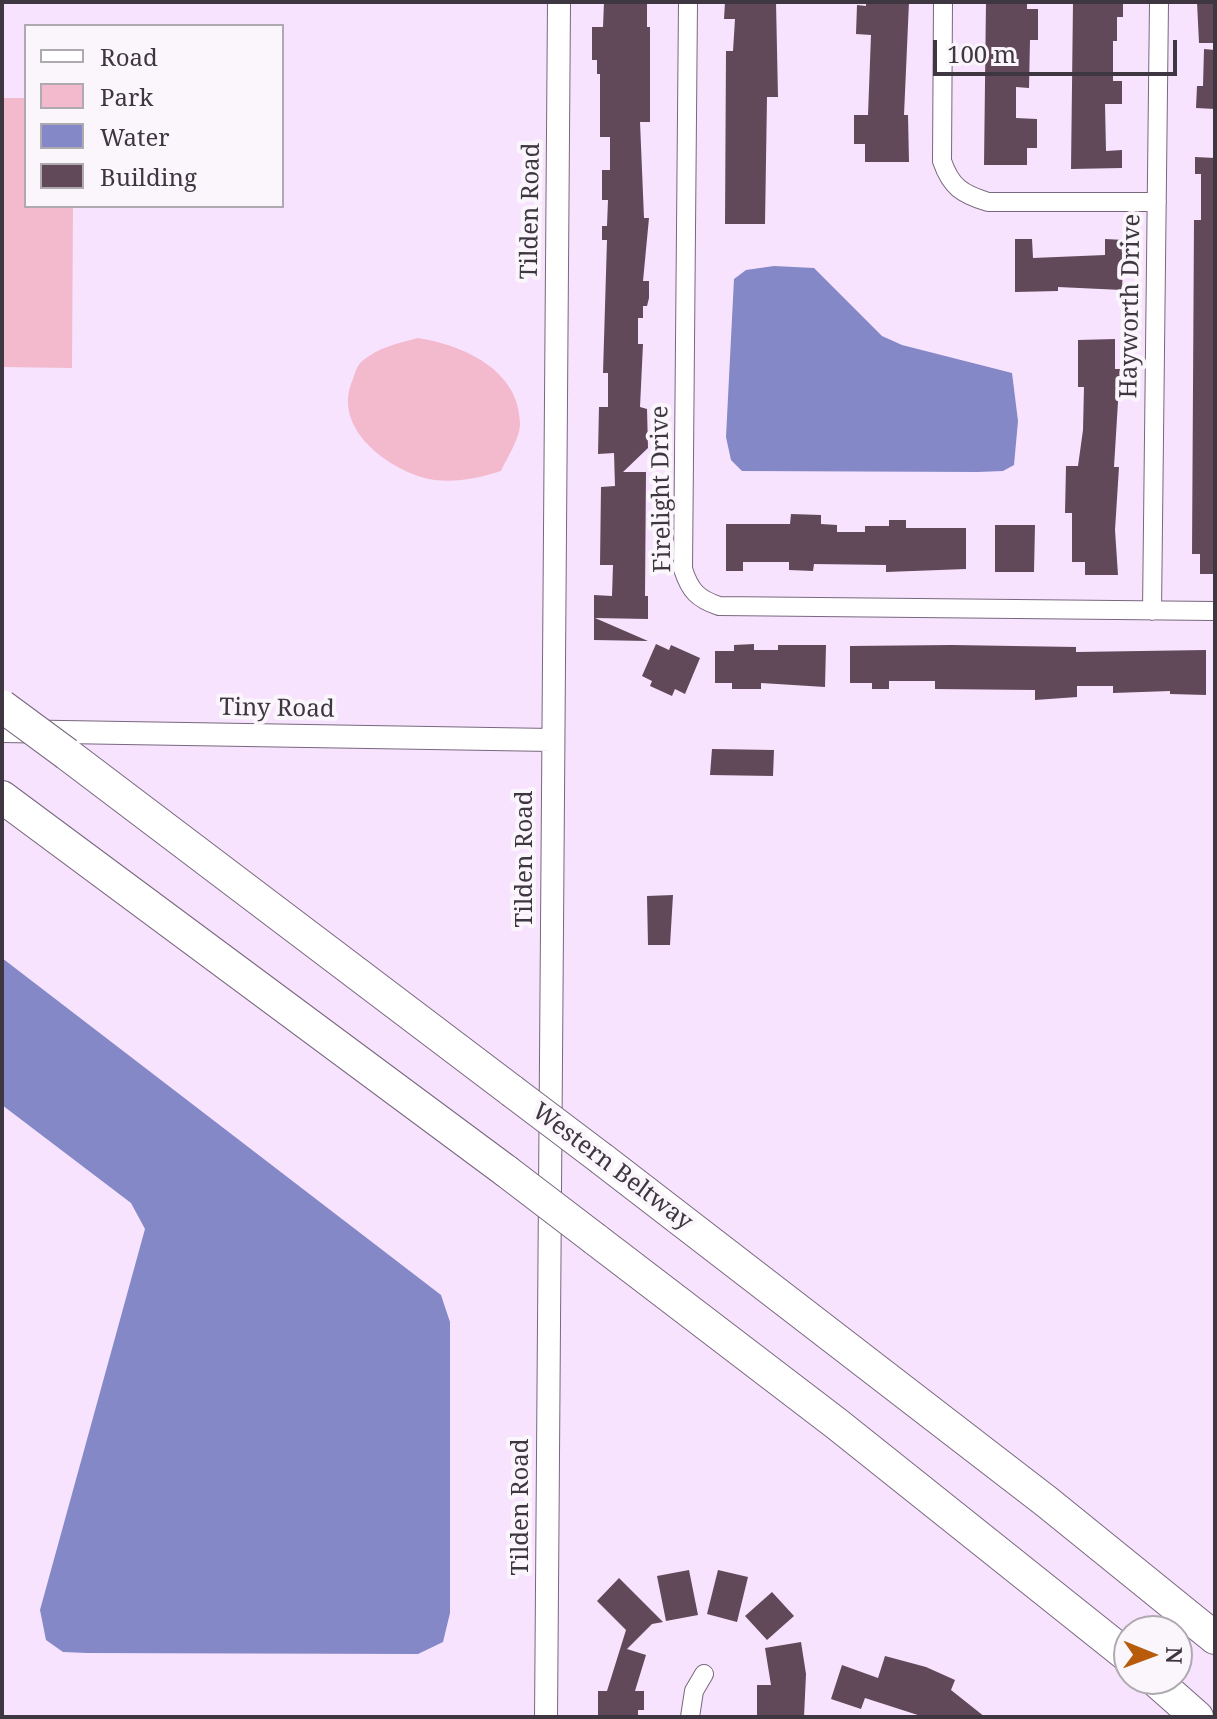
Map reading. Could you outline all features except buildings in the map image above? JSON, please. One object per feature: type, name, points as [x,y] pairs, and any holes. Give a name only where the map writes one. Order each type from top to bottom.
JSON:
[{"type":"highway","name":"Western Beltway","points":[[2,706],[602,1159],[1047,1502],[1215,1638]]},
{"type":"highway","points":[[2,797],[506,1171],[837,1424],[1113,1644]]},
{"type":"highway","points":[[1172,1695],[1197,1717]]},
{"type":"street","name":"Tilden Road","points":[[546,1717],[559,2]]},
{"type":"street","name":"Firelight Drive","points":[[688,2],[683,569],[689,587],[701,600],[719,606],[1215,611]]},
{"type":"street","points":[[943,2],[942,161],[949,181],[964,195],[988,202],[1157,202]]},
{"type":"street","name":"Hayworth Drive","points":[[1152,611],[1159,2]]},
{"type":"street","name":"Tiny Road","points":[[2,731],[552,740]]},
{"type":"street","points":[[690,1717],[694,1691],[704,1674]]},
{"type":"green space","points":[[2,98],[24,98],[24,208],[73,208],[72,368],[2,367]]},
{"type":"green space","points":[[418,338],[470,354],[500,375],[510,389],[520,424],[516,442],[501,471],[461,480],[441,481],[421,477],[376,452],[355,427],[349,412],[348,396],[360,364],[381,350]]},
{"type":"water","points":[[774,266],[814,268],[882,336],[902,345],[1012,373],[1018,421],[1014,465],[1003,471],[978,472],[742,471],[731,460],[726,437],[734,279],[746,270]]},
{"type":"water","points":[[2,958],[441,1295],[450,1322],[450,1613],[443,1642],[418,1654],[87,1653],[63,1652],[46,1640],[40,1610],[145,1229],[131,1203],[2,1105]]}]
